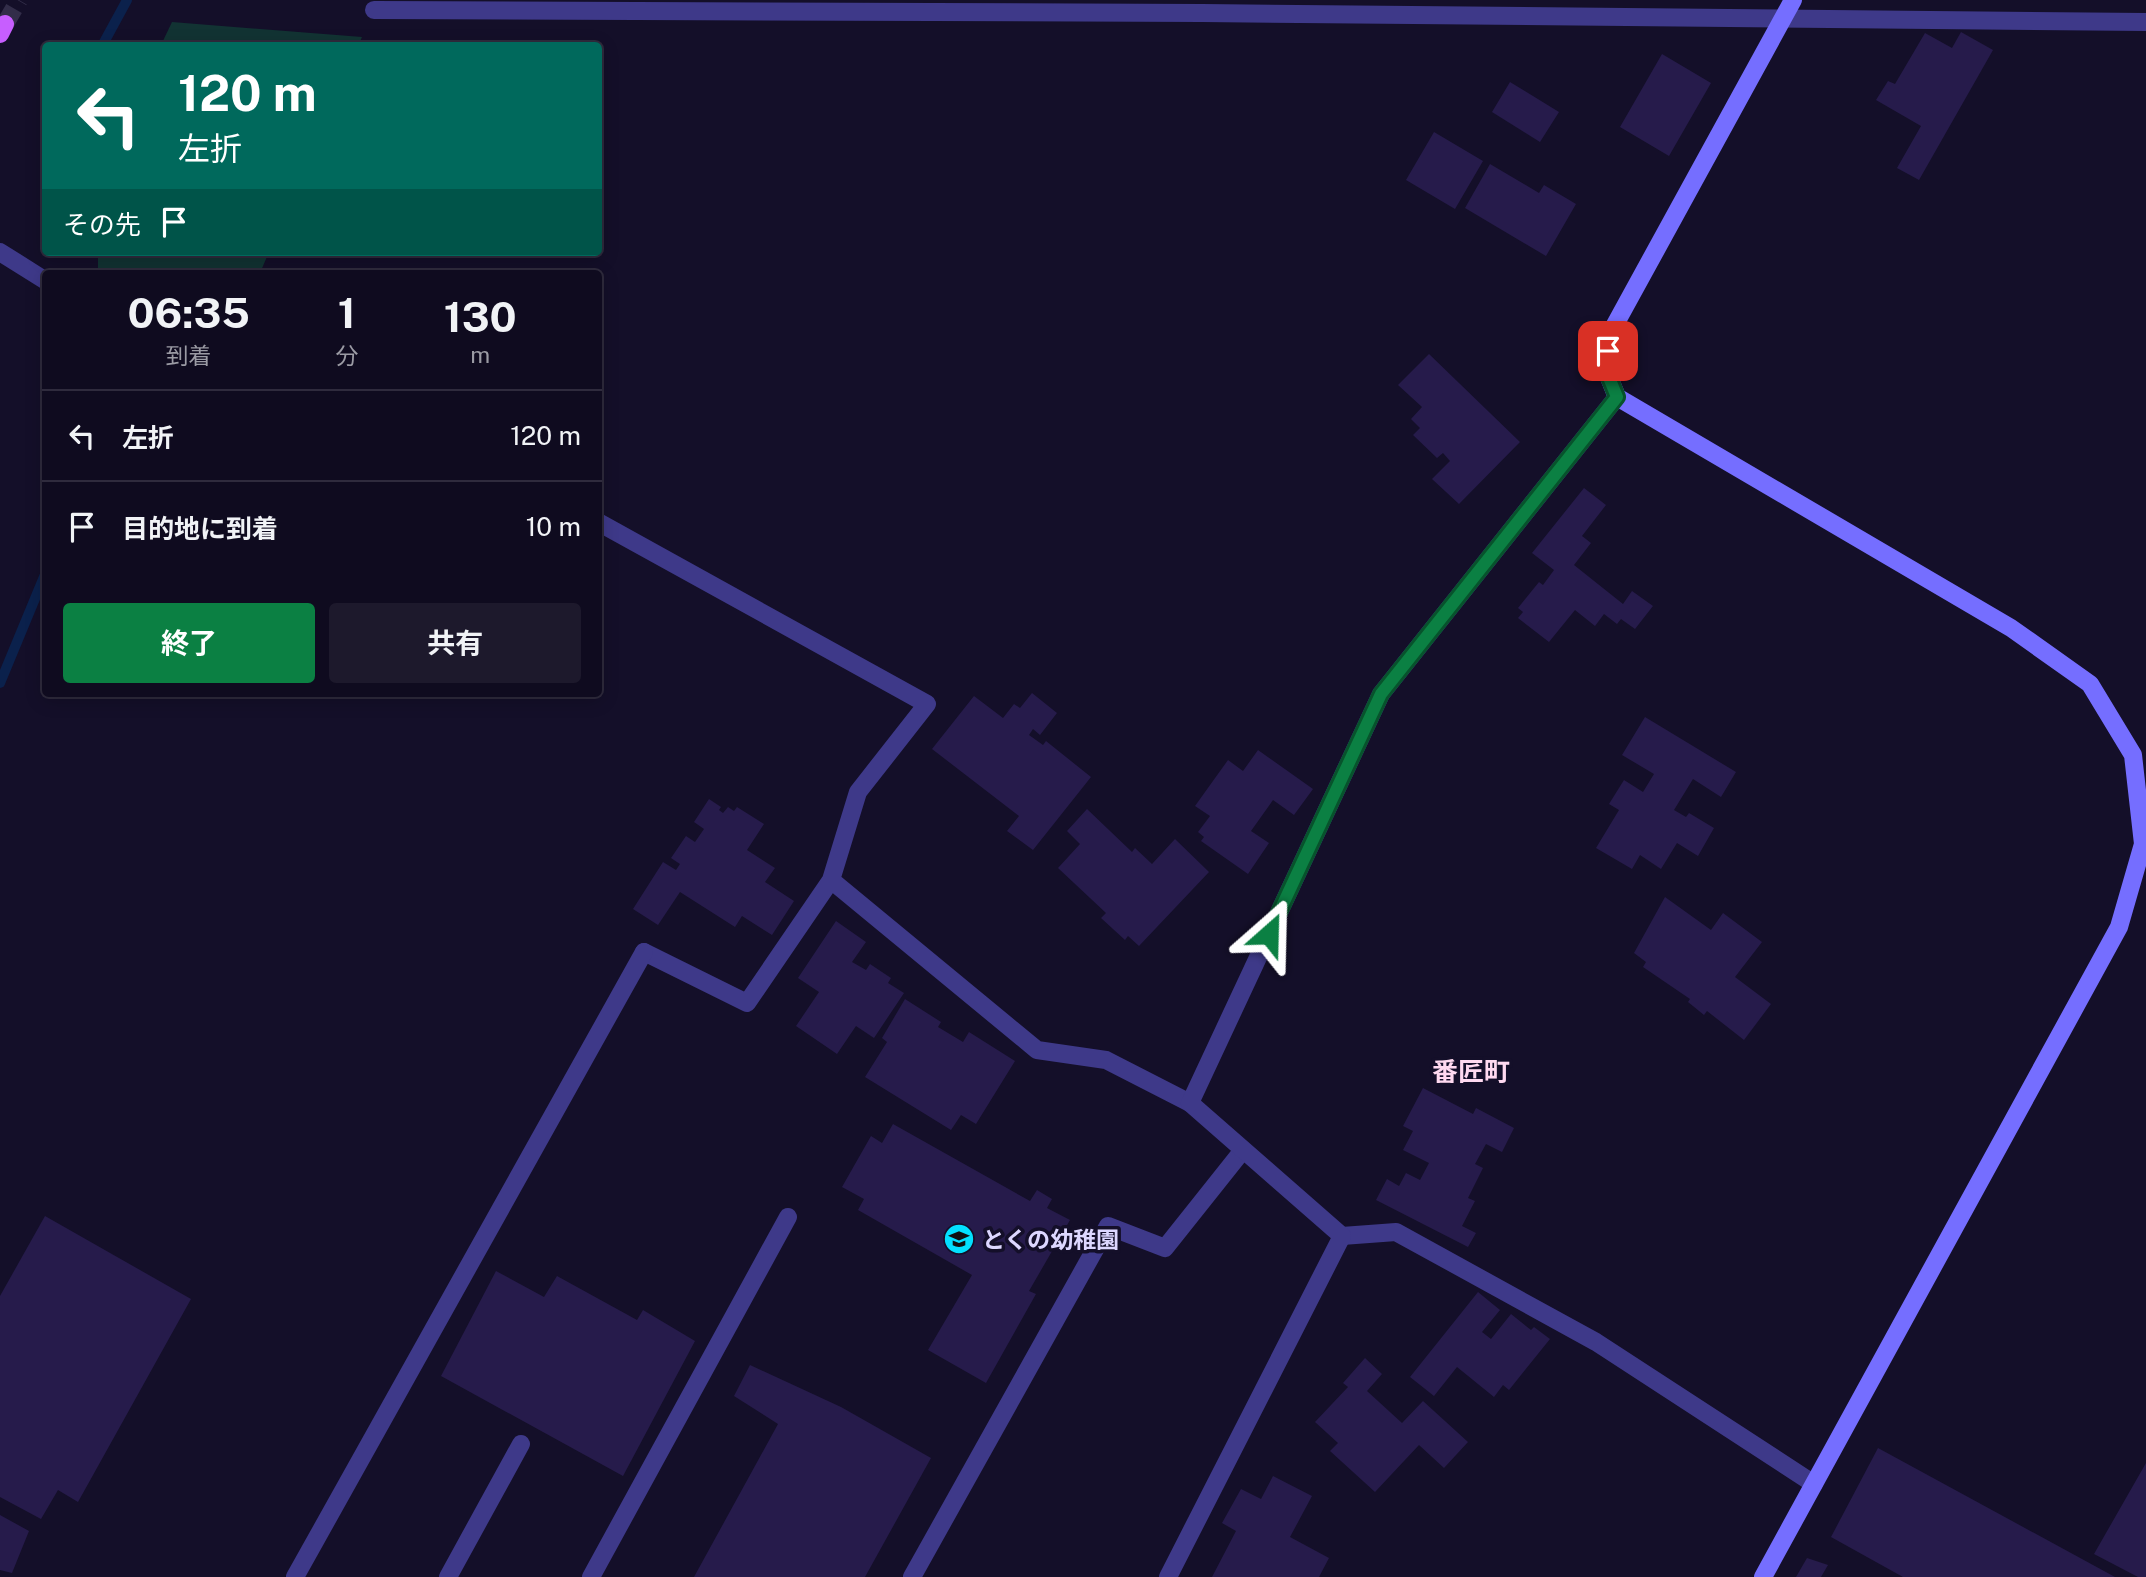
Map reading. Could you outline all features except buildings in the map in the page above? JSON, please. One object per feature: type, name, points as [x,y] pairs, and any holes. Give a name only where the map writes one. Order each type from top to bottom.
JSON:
[{"type":"street","points":[[1763,1577],[2119,927],[2143,844],[2133,755],[2090,684],[2011,628],[1617,397],[1606,370],[1611,332],[1793,0]]},
{"type":"street","points":[[374,10],[1188,13],[2146,22]]},
{"type":"street","points":[[0,252],[42,278]]},
{"type":"street","points":[[1190,1103],[1381,694],[1617,397]]},
{"type":"street","points":[[295,1577],[644,952],[747,1003],[831,880],[858,792],[926,704],[602,524]]},
{"type":"street","points":[[831,880],[1037,1050],[1105,1060],[1190,1103],[1342,1236],[1396,1232],[1595,1342],[1814,1484]]},
{"type":"street","points":[[912,1577],[1108,1226],[1165,1248],[1243,1150]]},
{"type":"street","points":[[591,1577],[788,1217]]},
{"type":"street","points":[[1168,1577],[1342,1236]]},
{"type":"street","points":[[448,1577],[521,1444]]},
{"type":"green space","points":[[172,22],[362,37],[360,42],[162,42]]},
{"type":"green space","points":[[98,256],[267,256],[261,270],[98,270]]},
{"type":"waterway","points":[[104,42],[127,0]]},
{"type":"waterway","points":[[0,683],[42,582]]},
{"type":"tunnel","points":[[5,24],[19,0]]},
{"type":"place","name":"とくの幼稚園","points":[[959,1239]]},
{"type":"district","name":"番匠町","points":[[1471,1071]]},
{"type":"route","points":[[1269,934],[1381,694],[1617,397],[1606,370],[1608,351]]}]
